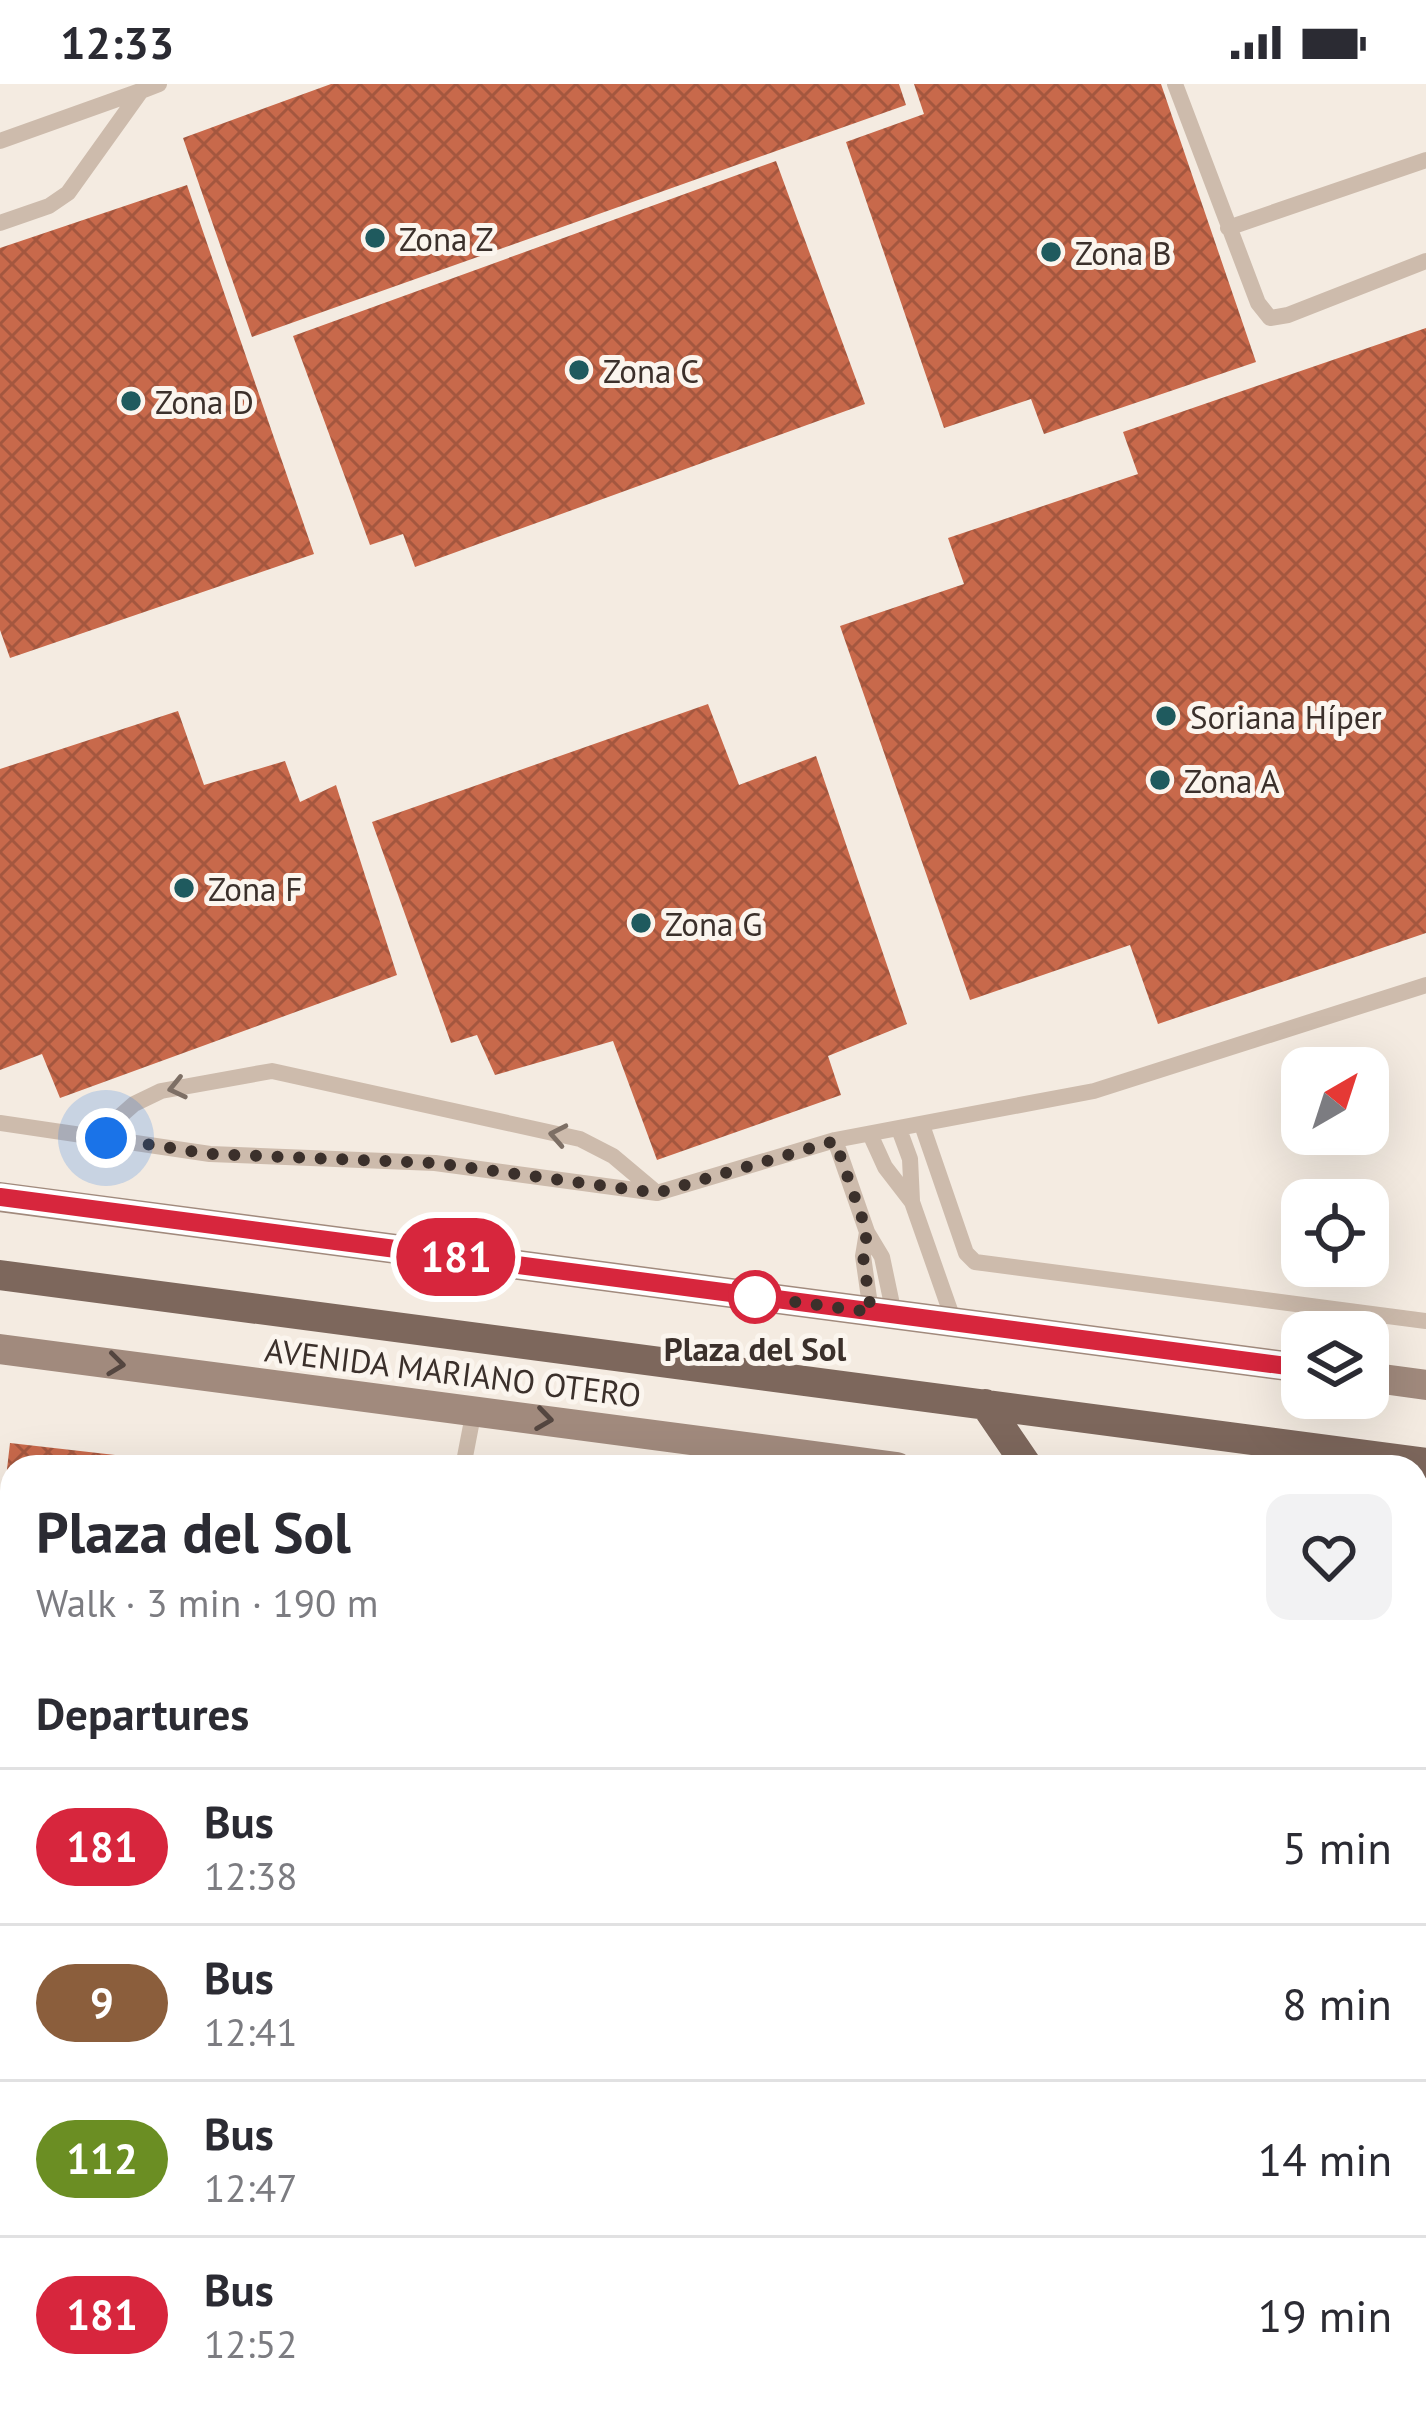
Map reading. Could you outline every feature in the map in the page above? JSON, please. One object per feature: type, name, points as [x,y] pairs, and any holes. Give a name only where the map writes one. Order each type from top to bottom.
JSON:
[{"type":"main road","points":[[0,1197],[1281,1365]]},
{"type":"main road","name":"AVENIDA MARIANO OTERO","points":[[0,1275],[1366,1455]]},
{"type":"main road","name":"AVENIDA MARIANO OTERO","points":[[0,1349],[474,1410],[758,1455]]},
{"type":"main road","points":[[1389,1380],[1426,1384]]},
{"type":"main road","points":[[985,1404],[1020,1455]]},
{"type":"lane","points":[[1175,84],[1258,303],[1270,318],[1426,261]]},
{"type":"lane","points":[[0,142],[150,87]]},
{"type":"lane","points":[[0,223],[49,206],[68,193],[150,87]]},
{"type":"lane","points":[[1228,228],[1426,160]]},
{"type":"lane","points":[[0,1123],[210,1154],[435,1163],[657,1193],[835,1141],[1094,1090],[1426,986]]},
{"type":"lane","points":[[106,1138],[134,1104],[161,1091],[272,1071],[580,1139],[613,1156],[657,1193]]},
{"type":"lane","points":[[922,1125],[964,1249],[975,1262],[1426,1322]]},
{"type":"lane","points":[[899,1129],[910,1159],[912,1202],[953,1319]]},
{"type":"lane","points":[[870,1134],[885,1167],[912,1202]]},
{"type":"lane","points":[[835,1141],[867,1232],[882,1257],[883,1313]]},
{"type":"lane","points":[[465,1455],[474,1410]]},
{"type":"building","name":"Zona Z","points":[[331,84],[899,84],[906,105],[252,337],[183,138]]},
{"type":"building","name":"Zona B","points":[[914,84],[1161,84],[1256,362],[1044,434],[1031,399],[944,428],[846,142],[924,114]]},
{"type":"building","name":"Zona C","points":[[776,161],[865,404],[415,567],[403,534],[370,545],[293,336]]},
{"type":"building","name":"Zona D","points":[[187,185],[314,554],[10,658],[0,630],[0,248]]},
{"type":"building","name":"Zona A","points":[[1426,328],[1426,933],[1158,1024],[1130,945],[970,1000],[840,626],[964,584],[948,538],[1138,474],[1123,432]]},
{"type":"building","name":"Zona G","points":[[708,704],[739,785],[816,756],[907,1024],[828,1056],[841,1095],[657,1160],[613,1041],[495,1075],[477,1035],[451,1043],[372,822]]},
{"type":"building","name":"Zona F","points":[[178,711],[204,785],[285,761],[300,802],[336,785],[397,975],[60,1098],[42,1054],[0,1070],[0,769]]},
{"type":"building","points":[[10,1443],[115,1455],[9,1455]]},
{"type":"bus line","name":"181","points":[[0,1197],[1281,1365]]},
{"type":"place","name":"Zona Z","points":[[375,238]]},
{"type":"place","name":"Zona B","points":[[1051,252]]},
{"type":"place","name":"Zona C","points":[[579,370]]},
{"type":"place","name":"Zona D","points":[[131,401]]},
{"type":"place","name":"Soriana Híper","points":[[1166,716]]},
{"type":"place","name":"Zona A","points":[[1160,780]]},
{"type":"place","name":"Zona F","points":[[184,888]]},
{"type":"place","name":"Zona G","points":[[641,923]]},
{"type":"place","name":"Plaza del Sol","points":[[755,1297]]},
{"type":"route","points":[[106,1138],[210,1154],[435,1163],[657,1193],[835,1141],[867,1232],[863,1256],[871,1312],[734,1294],[755,1297]]}]
